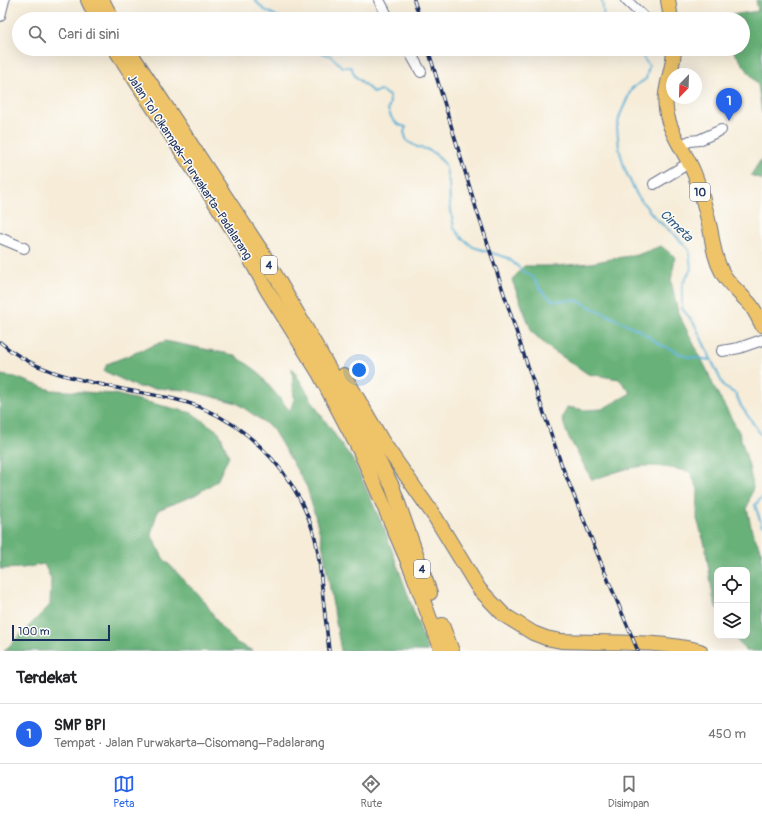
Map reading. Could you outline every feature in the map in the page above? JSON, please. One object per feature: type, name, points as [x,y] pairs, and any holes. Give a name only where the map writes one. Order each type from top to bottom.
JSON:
[{"type":"highway","points":[[88,0],[94,12]]},
{"type":"highway","points":[[102,0],[108,12]]},
{"type":"highway","points":[[668,0],[670,12]]},
{"type":"highway","name":"Jalan Tol Cikampek–Purwakarta–Padalarang","points":[[120,56],[242,244],[267,290],[319,373],[360,451],[381,498],[412,571],[442,651]]},
{"type":"highway","name":"Jalan Tol Cikampek–Purwakarta–Padalarang","points":[[133,56],[262,252],[335,379],[392,486],[452,651]]},
{"type":"highway","name":"10","points":[[673,56],[666,92],[665,108],[670,125],[679,146],[694,173],[705,208],[713,250],[719,266],[729,283],[749,302],[762,325]]},
{"type":"highway","points":[[289,300],[317,331],[382,441],[435,517],[479,589],[504,615],[533,633],[546,638],[561,641],[700,651]]},
{"type":"street","points":[[0,16],[4,0]]},
{"type":"street","points":[[379,0],[385,12]]},
{"type":"street","points":[[626,0],[639,12]]},
{"type":"street","points":[[412,56],[421,72]]},
{"type":"street","points":[[679,146],[690,141],[699,140],[721,130]]},
{"type":"street","points":[[654,184],[689,163]]},
{"type":"street","points":[[0,238],[24,248]]},
{"type":"street","points":[[722,351],[739,348],[762,340]]},
{"type":"green space","points":[[756,0],[762,0],[762,113],[758,85],[737,56],[750,56],[750,12],[758,11]]},
{"type":"green space","points":[[760,161],[762,161],[762,180],[751,175]]},
{"type":"green space","points":[[661,246],[675,257],[671,281],[678,313],[714,387],[739,432],[749,466],[753,487],[747,508],[752,531],[762,553],[762,651],[746,651],[736,639],[750,639],[750,567],[714,567],[714,602],[705,545],[697,519],[698,489],[690,472],[665,467],[642,466],[592,480],[567,434],[562,418],[567,407],[585,410],[602,409],[631,393],[619,379],[588,374],[548,347],[532,332],[512,280],[524,266],[556,266],[591,263],[637,255]]},
{"type":"green space","points":[[165,341],[234,355],[256,370],[290,411],[294,399],[292,368],[319,412],[354,462],[385,531],[428,651],[341,651],[321,537],[307,487],[272,428],[237,403],[186,390],[138,387],[104,371],[107,364]]},
{"type":"green space","points":[[0,375],[15,377],[51,390],[114,394],[192,413],[219,432],[229,456],[217,481],[195,495],[158,510],[151,534],[163,558],[205,602],[220,626],[237,643],[253,651],[4,651],[50,605],[51,579],[44,564],[23,568],[0,569]]},
{"type":"waterway","points":[[255,0],[263,9],[269,12]]},
{"type":"waterway","name":"Cimeta","points":[[602,0],[603,12]]},
{"type":"waterway","points":[[331,56],[342,67],[351,67],[355,76],[374,93],[380,90],[389,96],[389,113],[396,123],[406,127],[404,132],[407,141],[417,147],[434,153],[445,164],[449,183],[450,204],[454,228],[461,237],[473,247],[508,258],[523,271],[533,277],[543,293],[554,301],[576,300],[639,330],[659,344],[688,357],[711,360]]},
{"type":"waterway","name":"Cimeta","points":[[642,56],[649,66],[646,79],[632,88],[620,115],[617,127],[619,148],[625,170],[637,195],[655,218],[676,236],[689,250],[691,269],[682,285],[682,308],[695,325],[724,387],[736,394],[741,406],[762,436]]},
{"type":"waterway","name":"Cimeta","points":[[762,497],[755,505],[762,526]]},
{"type":"railway","points":[[414,0],[418,12]]},
{"type":"railway","points":[[430,56],[476,208],[562,466],[638,651]]},
{"type":"railway","points":[[0,342],[26,360],[40,367],[70,377],[102,385],[171,398],[192,404],[222,418],[257,443],[285,476],[307,513],[317,547],[329,651]]},
{"type":"place","name":"SMP BPI","points":[[729,121]]}]
